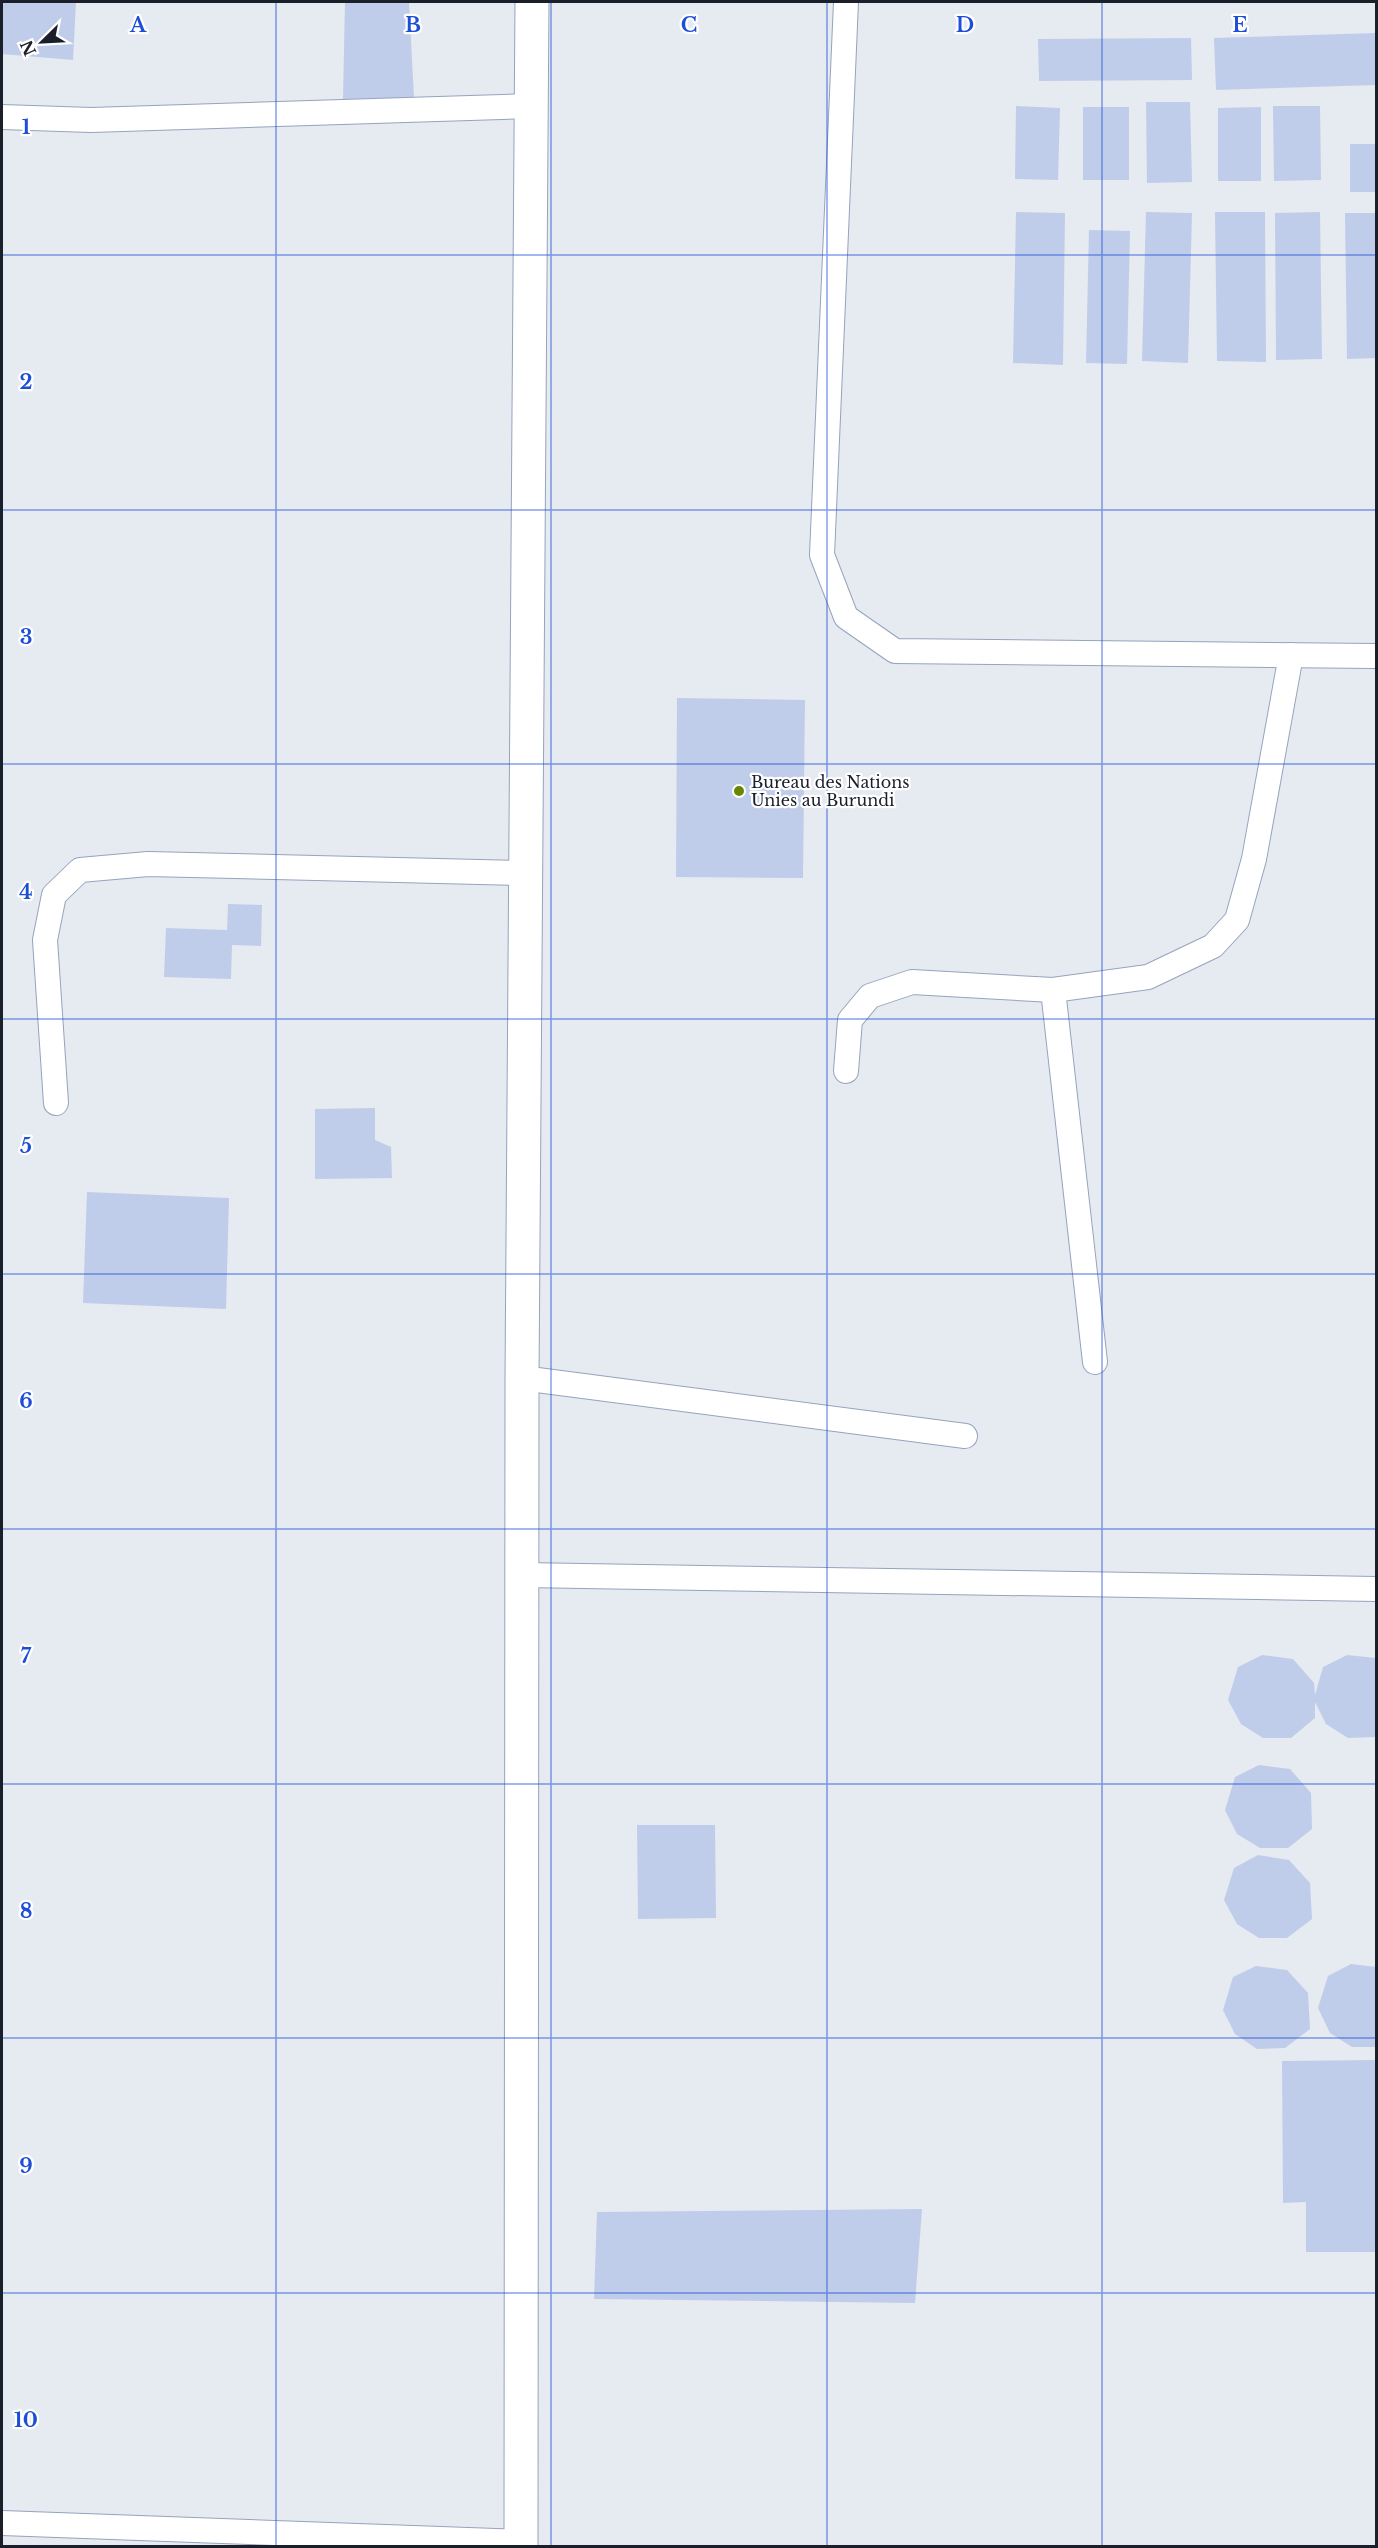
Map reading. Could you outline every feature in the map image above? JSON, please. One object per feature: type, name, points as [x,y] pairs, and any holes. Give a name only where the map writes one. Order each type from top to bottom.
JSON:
[{"type":"main road","points":[[521,2544],[522,1378],[532,2]]},
{"type":"lane","points":[[846,2],[822,555],[846,617],[895,651],[1377,656]]},
{"type":"lane","points":[[2,117],[91,120],[530,106]]},
{"type":"lane","points":[[846,1071],[850,1020],[870,996],[912,982],[1053,990],[1148,976],[1213,946],[1237,920],[1254,859],[1291,655]]},
{"type":"lane","points":[[56,1102],[45,940],[54,895],[80,870],[148,864],[525,873]]},
{"type":"lane","points":[[1053,990],[1095,1362]]},
{"type":"lane","points":[[522,1378],[965,1436]]},
{"type":"lane","points":[[523,1575],[1377,1589]]},
{"type":"lane","points":[[2,2523],[521,2544]]},
{"type":"shaded area","points":[[2,2],[1376,2],[1376,2546],[2,2546]]},
{"type":"building","points":[[2,2],[76,2],[73,60],[2,54]]},
{"type":"building","points":[[345,2],[409,2],[414,98],[343,99]]},
{"type":"building","points":[[1376,33],[1376,85],[1216,90],[1214,38]]},
{"type":"building","points":[[1191,38],[1192,80],[1039,81],[1038,39]]},
{"type":"building","points":[[1146,102],[1190,102],[1192,182],[1147,183]]},
{"type":"building","points":[[1016,106],[1060,108],[1058,180],[1015,179]]},
{"type":"building","points":[[1273,106],[1320,106],[1321,180],[1274,181]]},
{"type":"building","points":[[1083,107],[1129,107],[1129,180],[1083,180]]},
{"type":"building","points":[[1261,107],[1261,181],[1218,181],[1218,108]]},
{"type":"building","points":[[1350,144],[1376,144],[1376,192],[1350,192]]},
{"type":"building","points":[[1016,212],[1065,213],[1063,365],[1013,363]]},
{"type":"building","points":[[1146,212],[1192,213],[1188,363],[1142,361]]},
{"type":"building","points":[[1215,212],[1265,212],[1266,362],[1217,361]]},
{"type":"building","points":[[1320,212],[1322,359],[1276,360],[1275,213]]},
{"type":"building","points":[[1345,213],[1376,213],[1376,358],[1347,359]]},
{"type":"building","points":[[1089,230],[1130,231],[1127,364],[1086,363]]},
{"type":"building","points":[[677,698],[805,700],[803,878],[676,877]]},
{"type":"building","points":[[228,904],[262,905],[261,946],[232,945],[231,979],[164,977],[166,928],[227,930]]},
{"type":"building","points":[[375,1108],[375,1140],[391,1147],[392,1178],[315,1179],[315,1109]]},
{"type":"building","points":[[87,1192],[229,1198],[226,1309],[83,1303]]},
{"type":"building","points":[[1262,1655],[1293,1659],[1314,1683],[1315,1695],[1323,1667],[1347,1655],[1376,1658],[1376,1737],[1348,1738],[1326,1724],[1315,1702],[1315,1718],[1291,1738],[1263,1738],[1241,1724],[1228,1700],[1238,1667]]},
{"type":"building","points":[[1259,1765],[1290,1769],[1311,1793],[1312,1829],[1288,1848],[1260,1848],[1237,1834],[1225,1810],[1235,1777]]},
{"type":"building","points":[[637,1825],[715,1825],[716,1918],[638,1919]]},
{"type":"building","points":[[1258,1855],[1289,1860],[1310,1883],[1312,1919],[1287,1938],[1259,1938],[1237,1924],[1224,1900],[1234,1868]]},
{"type":"building","points":[[1351,1964],[1376,1967],[1376,2047],[1352,2047],[1330,2033],[1318,2008],[1328,1976]]},
{"type":"building","points":[[1256,1966],[1287,1970],[1308,1993],[1310,2029],[1285,2048],[1257,2049],[1235,2034],[1223,2010],[1233,1977]]},
{"type":"building","points":[[1376,2060],[1376,2252],[1306,2252],[1306,2202],[1283,2203],[1282,2061]]},
{"type":"building","points":[[922,2209],[915,2303],[594,2299],[597,2212]]},
{"type":"place","name":"Bureau des Nations Unies au Burundi","points":[[739,791]]}]
